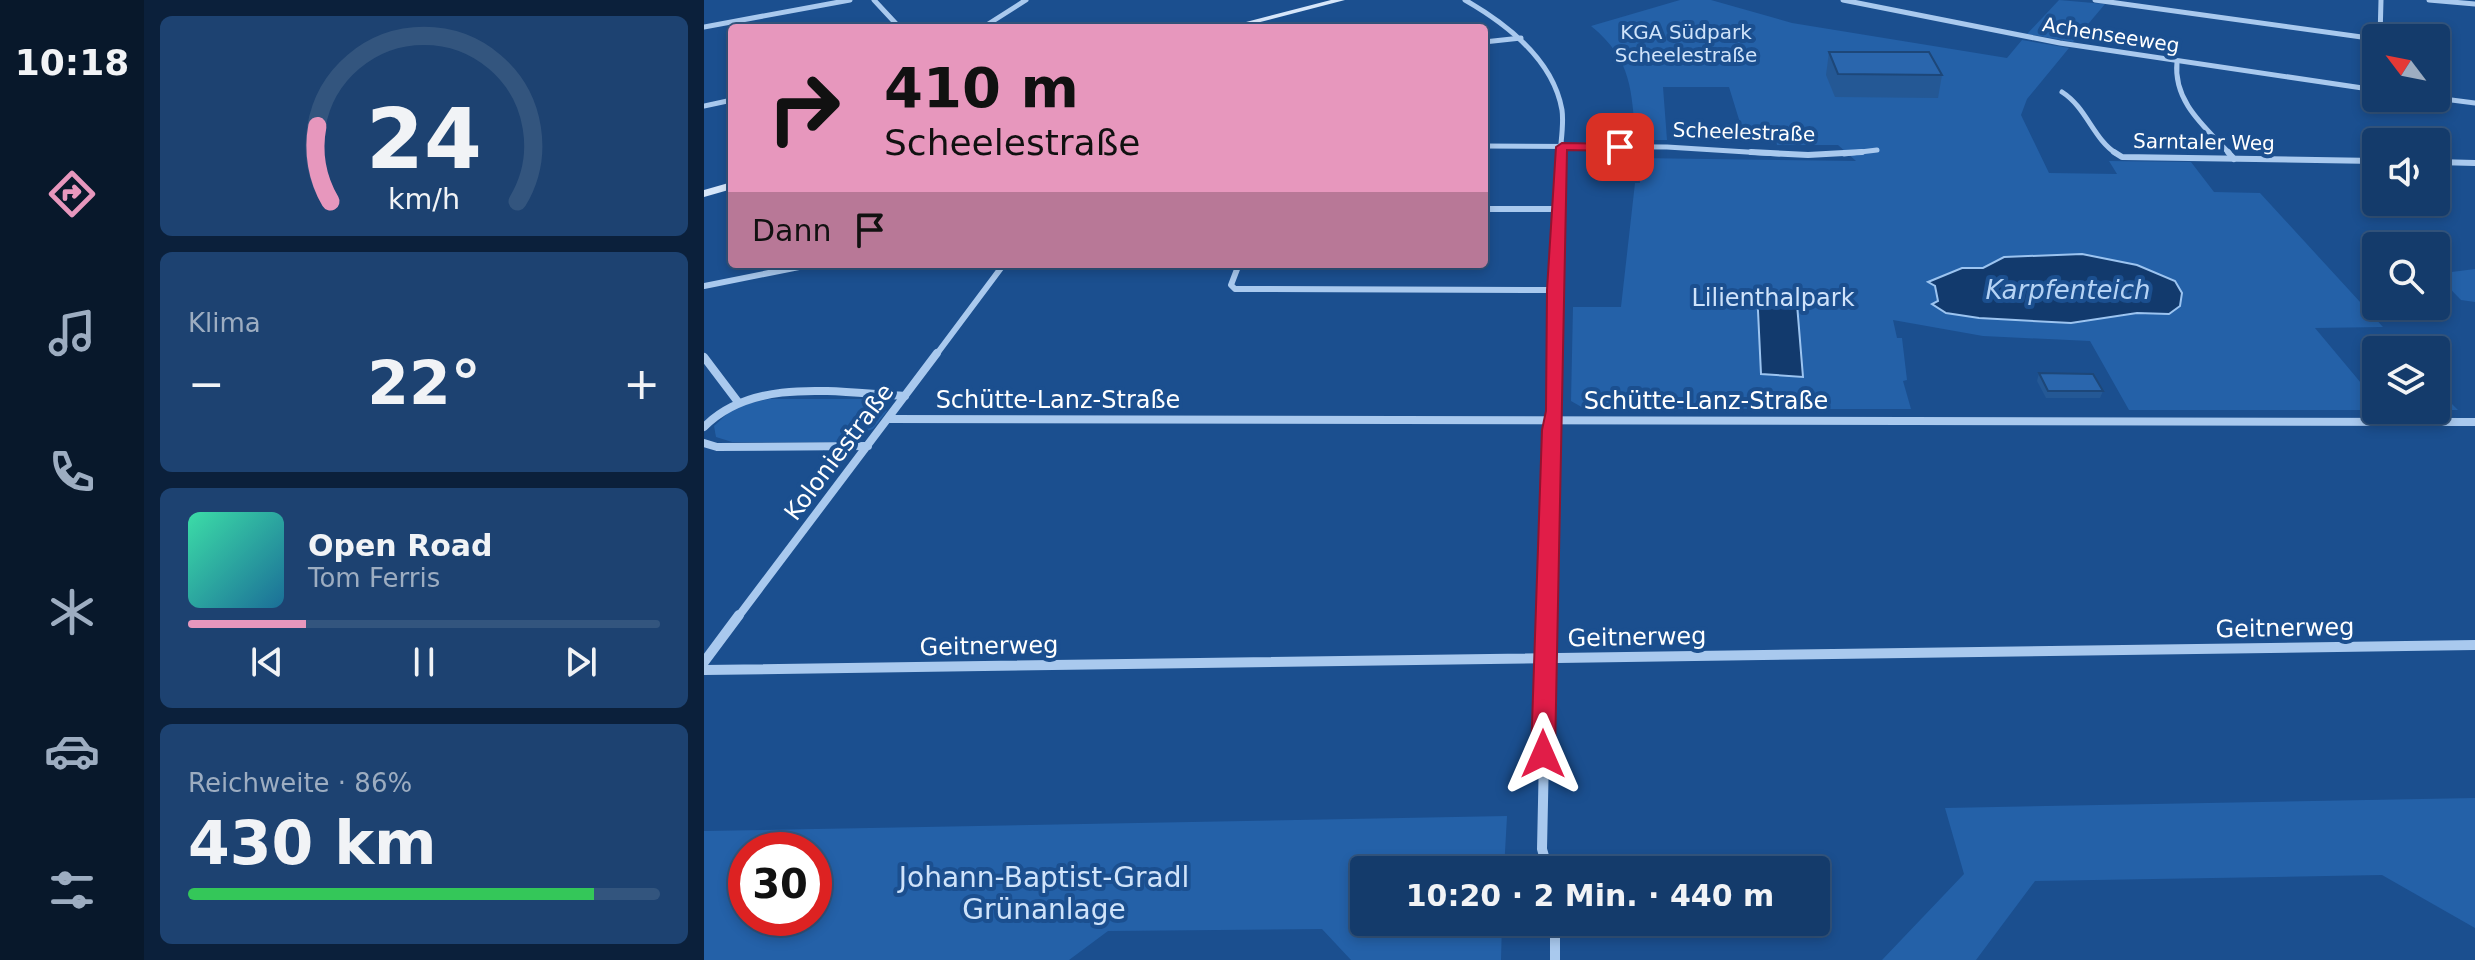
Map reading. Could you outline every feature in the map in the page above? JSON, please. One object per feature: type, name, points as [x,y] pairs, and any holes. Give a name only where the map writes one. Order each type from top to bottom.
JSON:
[{"type":"main road","points":[[1243,24],[1341,0]]},
{"type":"main road","points":[[704,194],[728,186]]},
{"type":"street","points":[[704,27],[850,0]]},
{"type":"street","points":[[874,0],[896,24]]},
{"type":"street","points":[[988,24],[1026,0]]},
{"type":"street","points":[[1465,0],[1521,38],[1539,58],[1554,82],[1562,111],[1555,290],[1555,411],[1551,421],[1544,658],[1544,856]]},
{"type":"street","name":"Achenseeweg","points":[[1843,0],[2048,41],[2362,88]]},
{"type":"street","points":[[2095,0],[2362,37]]},
{"type":"street","points":[[2379,24],[2381,0]]},
{"type":"street","points":[[2429,0],[2475,4]]},
{"type":"street","points":[[1488,42],[1521,38]]},
{"type":"street","points":[[2177,62],[2176,76],[2184,98],[2234,159]]},
{"type":"street","name":"Sarntaler Weg","points":[[2062,92],[2079,103],[2109,149],[2122,157],[2362,161]]},
{"type":"street","points":[[2450,100],[2475,103]]},
{"type":"street","points":[[704,106],[728,101]]},
{"type":"street","name":"Scheelestraße","points":[[1488,146],[1803,153],[1877,150]]},
{"type":"street","points":[[2450,162],[2475,163]]},
{"type":"street","points":[[1488,209],[1559,209]]},
{"type":"street","points":[[704,286],[794,268]]},
{"type":"street","name":"Koloniestraße","points":[[704,662],[1001,268]]},
{"type":"street","points":[[1237,268],[1231,285],[1235,289],[1555,290]]},
{"type":"street","points":[[704,357],[738,402]]},
{"type":"street","points":[[704,427],[709,420],[738,402],[771,394],[905,396]]},
{"type":"street","name":"Schütte-Lanz-Straße","points":[[889,419],[2475,422]]},
{"type":"street","points":[[704,443],[717,447],[868,446]]},
{"type":"street","name":"Geitnerweg","points":[[704,670],[2475,645]]},
{"type":"street","points":[[1555,936],[1555,960]]},
{"type":"green space","name":"Lilienthalpark","points":[[1680,0],[1711,0],[1792,23],[2007,58],[2022,40],[2069,48],[2027,99],[2021,115],[2049,173],[2117,174],[2109,161],[2191,162],[2214,192],[2260,193],[2362,304],[2362,320],[2377,320],[2383,327],[2315,328],[2362,384],[2362,410],[2129,410],[2090,341],[1983,336],[1893,320],[1897,338],[1902,338],[1907,380],[1903,381],[1911,409],[1585,409],[1571,401],[1573,307],[1621,307],[1635,183],[1640,183],[1637,158],[1856,161],[1838,145],[1777,145],[1776,140],[1745,139],[1729,87],[1663,87],[1667,140],[1636,140],[1631,91],[1622,64],[1615,51],[1591,26]]},
{"type":"green space","points":[[2059,0],[2105,4],[2073,42],[2027,34]]},
{"type":"green space","points":[[2475,269],[2475,302],[2461,300],[2450,289],[2450,272]]},
{"type":"green space","points":[[769,399],[870,399],[887,411],[873,429],[835,442],[732,442],[716,437],[714,426],[728,413],[742,405]]},
{"type":"green space","points":[[2475,798],[2475,928],[2382,875],[2035,881],[1976,960],[1882,960],[1964,874],[1945,808]]},
{"type":"green space","name":"Johann-Baptist-Gradl Grünanlage","points":[[1507,816],[1505,856],[1350,856],[1350,936],[1502,936],[1501,960],[1351,960],[1322,929],[1108,931],[1069,960],[704,960],[704,831]]},
{"type":"water","name":"Karpfenteich","points":[[2082,254],[2137,265],[2175,281],[2182,293],[2180,306],[2169,314],[2137,313],[2071,323],[1979,318],[1946,313],[1932,304],[1938,301],[1935,286],[1928,282],[1962,268],[1983,268],[2004,257]]},
{"type":"water","points":[[1757,290],[1796,292],[1803,377],[1761,374]]},
{"type":"building","points":[[1829,52],[1929,52],[1942,75],[1838,74]]},
{"type":"building","points":[[2039,373],[2093,374],[2103,391],[2048,391]]},
{"type":"route","points":[[1543,754],[1551,421],[1555,411],[1552,374],[1562,147],[1620,147]]},
{"type":"park label","name":"KGA Südpark Scheelestraße","points":[[1686,44]]}]
